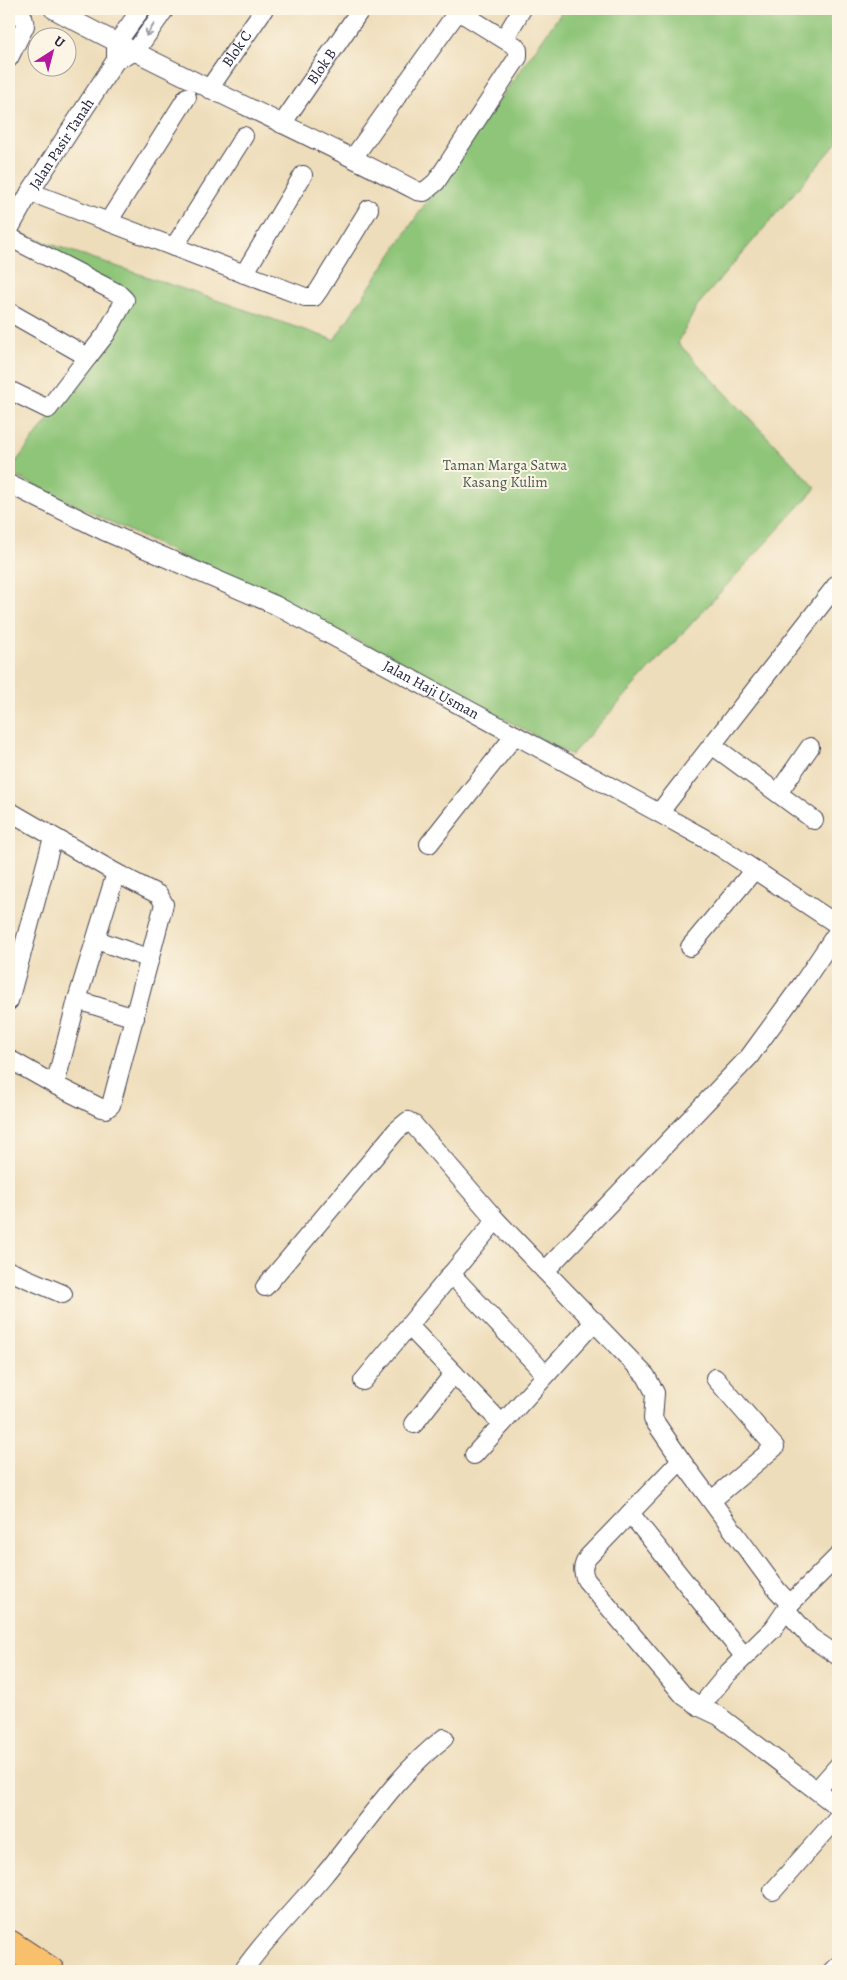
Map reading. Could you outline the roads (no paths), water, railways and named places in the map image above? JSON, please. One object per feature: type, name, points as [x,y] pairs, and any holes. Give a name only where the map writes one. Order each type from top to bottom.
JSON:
[{"type":"highway","points":[[9,1944],[50,1971]]},
{"type":"street","points":[[9,9],[23,17],[26,26],[9,58]]},
{"type":"street","points":[[53,9],[116,52],[135,52],[417,191],[424,192],[431,187],[518,57],[518,50],[504,38],[456,10],[353,158]]},
{"type":"street","name":"Jalan Pasir Tanah","points":[[10,228],[141,9]]},
{"type":"street","points":[[135,52],[165,9]]},
{"type":"street","name":"Blok C","points":[[209,89],[264,9]]},
{"type":"street","name":"Blok B","points":[[282,124],[361,9]]},
{"type":"street","points":[[504,38],[522,9]]},
{"type":"street","points":[[108,222],[187,97]]},
{"type":"street","points":[[174,247],[244,136]]},
{"type":"street","points":[[244,274],[303,175]]},
{"type":"street","points":[[30,192],[305,297],[314,297],[369,209]]},
{"type":"street","points":[[9,390],[48,409],[106,334],[125,300],[10,228]]},
{"type":"street","points":[[9,312],[88,357]]},
{"type":"street","name":"Jalan Haji Usman","points":[[9,484],[104,531],[275,605],[660,813],[720,847],[837,922]]},
{"type":"street","points":[[660,813],[838,583]]},
{"type":"street","points":[[429,844],[515,734]]},
{"type":"street","points":[[712,745],[814,820]]},
{"type":"street","points":[[778,793],[810,747]]},
{"type":"street","points":[[9,811],[116,873],[159,895],[164,904],[111,1105],[106,1109],[55,1085],[9,1059]]},
{"type":"street","points":[[9,1001],[53,837]]},
{"type":"street","points":[[690,947],[754,870]]},
{"type":"street","points":[[55,1085],[77,1000],[97,940],[116,873]]},
{"type":"street","points":[[545,1271],[749,1057],[803,983],[837,922]]},
{"type":"street","points":[[97,940],[150,959]]},
{"type":"street","points":[[77,1000],[135,1018]]},
{"type":"street","points":[[265,1287],[396,1131],[408,1122],[413,1124],[424,1134],[496,1220],[646,1376],[655,1393],[653,1419],[681,1460],[810,1637],[838,1656]]},
{"type":"street","points":[[363,1381],[496,1220]]},
{"type":"street","points":[[9,1271],[63,1294]]},
{"type":"street","points":[[451,1274],[546,1375]]},
{"type":"street","points":[[474,1455],[595,1321]]},
{"type":"street","points":[[409,1326],[502,1424]]},
{"type":"street","points":[[414,1424],[454,1374]]},
{"type":"street","points":[[712,1500],[775,1447],[715,1378]]},
{"type":"street","points":[[681,1460],[588,1557],[582,1572],[586,1580],[684,1696],[700,1707],[719,1716],[838,1807]]},
{"type":"street","points":[[630,1513],[744,1656]]},
{"type":"street","points":[[700,1707],[744,1656],[773,1628],[789,1608],[838,1556]]},
{"type":"street","points":[[243,1971],[252,1957],[341,1855],[398,1781],[422,1755],[444,1738]]},
{"type":"street","points":[[816,1790],[838,1766]]},
{"type":"street","points":[[773,1891],[838,1817]]},
{"type":"street","points":[[832,1971],[838,1966]]},
{"type":"park label","name":"Taman Marga Satwa Kasang Kulim","points":[[505,474]]}]
